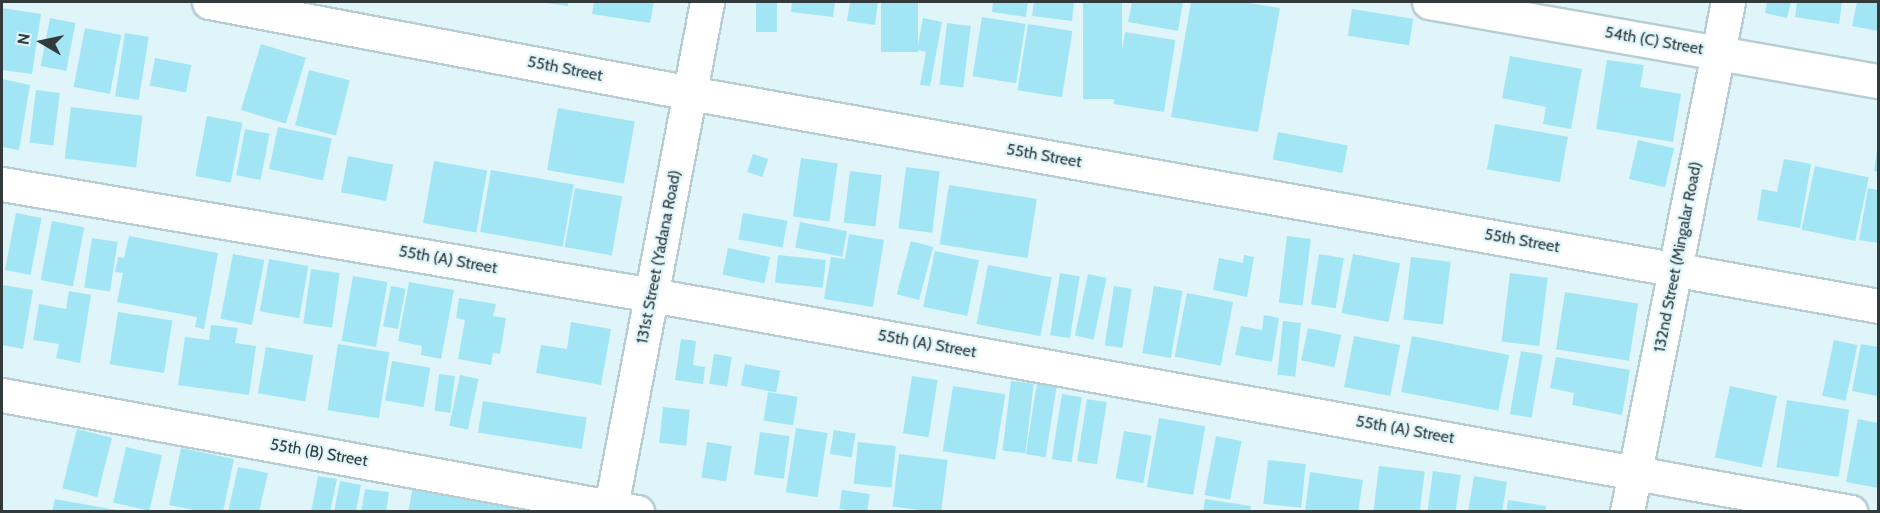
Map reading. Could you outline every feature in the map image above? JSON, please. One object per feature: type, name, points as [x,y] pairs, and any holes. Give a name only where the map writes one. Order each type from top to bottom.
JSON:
[{"type":"street","name":"55th Street","points":[[209,2],[690,93],[1878,306]]},
{"type":"street","name":"131st Street (Yadana Road)","points":[[619,510],[652,295],[707,2]]},
{"type":"street","name":"54th (C) Street","points":[[1429,2],[1878,81]]},
{"type":"street","name":"132nd Street (Mingalar Road)","points":[[1627,512],[1728,2]]},
{"type":"street","name":"55th (A) Street","points":[[2,184],[652,295],[1635,471],[1851,512]]},
{"type":"street","name":"55th (B) Street","points":[[2,395],[619,510]]},
{"type":"building","points":[[539,2],[568,2],[568,6]]},
{"type":"building","points":[[594,2],[654,2],[650,23],[592,14]]},
{"type":"building","points":[[756,2],[777,2],[777,32],[756,32]]},
{"type":"building","points":[[792,2],[835,2],[833,17],[791,12]]},
{"type":"building","points":[[850,2],[878,2],[875,25],[847,21]]},
{"type":"building","points":[[881,2],[918,2],[918,52],[881,52]]},
{"type":"building","points":[[993,2],[1028,2],[1026,17],[992,12]]},
{"type":"building","points":[[1034,2],[1074,2],[1072,21],[1032,16]]},
{"type":"building","points":[[1083,2],[1122,2],[1122,99],[1083,99]]},
{"type":"building","points":[[1132,2],[1183,2],[1178,31],[1128,22]]},
{"type":"building","points":[[1191,2],[1243,2],[1280,8],[1258,132],[1171,117]]},
{"type":"building","points":[[1767,2],[1791,2],[1787,18],[1765,13]]},
{"type":"building","points":[[1797,2],[1842,2],[1839,24],[1795,17]]},
{"type":"building","points":[[1857,2],[1878,2],[1878,31],[1852,26]]},
{"type":"building","points":[[2,8],[41,14],[32,74],[2,70]]},
{"type":"building","points":[[1352,9],[1413,19],[1409,45],[1348,36]]},
{"type":"building","points":[[982,17],[1025,24],[1016,83],[973,76]]},
{"type":"building","points":[[50,18],[76,23],[66,71],[41,66]]},
{"type":"building","points":[[923,18],[942,22],[930,86],[920,85],[926,52],[917,50]]},
{"type":"building","points":[[947,23],[971,26],[963,87],[939,85]]},
{"type":"building","points":[[1028,24],[1072,31],[1062,97],[1018,90]]},
{"type":"building","points":[[85,28],[121,35],[110,94],[74,87]]},
{"type":"building","points":[[1125,32],[1175,40],[1164,112],[1114,104]]},
{"type":"building","points":[[125,33],[149,37],[139,100],[115,96]]},
{"type":"building","points":[[261,44],[306,58],[286,124],[241,110]]},
{"type":"building","points":[[1510,56],[1582,69],[1571,129],[1543,124],[1546,107],[1502,98]]},
{"type":"building","points":[[155,58],[191,65],[186,93],[150,85]]},
{"type":"building","points":[[1607,60],[1644,65],[1640,87],[1681,94],[1673,142],[1596,129]]},
{"type":"building","points":[[309,70],[350,80],[336,135],[295,125]]},
{"type":"building","points":[[2,79],[30,85],[19,150],[2,147]]},
{"type":"building","points":[[36,90],[60,93],[53,146],[30,143]]},
{"type":"building","points":[[71,107],[142,116],[136,167],[65,159]]},
{"type":"building","points":[[558,108],[635,122],[624,184],[547,170]]},
{"type":"building","points":[[207,116],[242,123],[231,183],[195,176]]},
{"type":"building","points":[[1495,124],[1568,137],[1560,182],[1487,169]]},
{"type":"building","points":[[278,127],[332,138],[323,180],[269,169]]},
{"type":"building","points":[[245,129],[270,134],[261,180],[236,175]]},
{"type":"building","points":[[1278,132],[1348,146],[1342,173],[1273,159]]},
{"type":"building","points":[[1638,140],[1674,148],[1665,187],[1629,179]]},
{"type":"building","points":[[1878,150],[1878,172],[1874,171]]},
{"type":"building","points":[[753,154],[768,159],[762,177],[747,172]]},
{"type":"building","points":[[348,156],[393,165],[386,201],[341,192]]},
{"type":"building","points":[[801,158],[838,163],[829,222],[793,216]]},
{"type":"building","points":[[1784,159],[1811,164],[1800,228],[1757,220],[1762,189],[1777,192]]},
{"type":"building","points":[[434,161],[487,170],[476,232],[423,223]]},
{"type":"building","points":[[1815,166],[1869,177],[1855,241],[1801,230]]},
{"type":"building","points":[[906,167],[940,171],[932,233],[898,229]]},
{"type":"building","points":[[491,170],[574,185],[563,247],[480,232]]},
{"type":"building","points":[[850,171],[882,175],[875,227],[844,223]]},
{"type":"building","points":[[949,185],[1037,199],[1028,258],[940,244]]},
{"type":"building","points":[[575,188],[622,196],[612,255],[565,247]]},
{"type":"building","points":[[1868,188],[1878,190],[1878,243],[1859,240]]},
{"type":"building","points":[[16,213],[42,218],[30,275],[5,270]]},
{"type":"building","points":[[743,213],[787,221],[783,247],[738,240]]},
{"type":"building","points":[[52,221],[84,227],[73,286],[41,280]]},
{"type":"building","points":[[800,222],[847,231],[842,257],[795,248]]},
{"type":"building","points":[[849,234],[884,240],[873,307],[824,299],[831,257],[845,259]]},
{"type":"building","points":[[129,236],[218,253],[204,329],[195,327],[197,317],[117,302],[123,273],[115,272],[118,257],[124,258]]},
{"type":"building","points":[[1287,236],[1311,239],[1303,305],[1279,303]]},
{"type":"building","points":[[92,238],[118,242],[110,291],[84,287]]},
{"type":"building","points":[[911,241],[933,247],[919,300],[897,294]]},
{"type":"building","points":[[728,248],[770,257],[764,283],[722,274]]},
{"type":"building","points":[[935,251],[979,260],[967,316],[923,307]]},
{"type":"building","points":[[233,254],[264,260],[252,325],[220,319]]},
{"type":"building","points":[[1319,254],[1344,258],[1336,308],[1311,304]]},
{"type":"building","points":[[1353,254],[1400,263],[1389,322],[1342,313]]},
{"type":"building","points":[[778,255],[826,260],[823,288],[775,283]]},
{"type":"building","points":[[1244,255],[1254,257],[1247,297],[1213,290],[1219,258],[1243,263]]},
{"type":"building","points":[[1411,257],[1451,262],[1443,324],[1403,320]]},
{"type":"building","points":[[269,259],[308,266],[299,318],[260,311]]},
{"type":"building","points":[[988,265],[1052,277],[1040,336],[977,324]]},
{"type":"building","points":[[311,269],[340,273],[332,328],[303,323]]},
{"type":"building","points":[[1060,273],[1080,276],[1070,338],[1050,335]]},
{"type":"building","points":[[1510,273],[1548,278],[1539,346],[1502,341]]},
{"type":"building","points":[[1088,274],[1107,278],[1093,340],[1075,336]]},
{"type":"building","points":[[353,276],[387,282],[376,347],[342,341]]},
{"type":"building","points":[[409,282],[454,290],[441,359],[421,355],[422,346],[398,341]]},
{"type":"building","points":[[3,285],[33,290],[23,349],[2,345]]},
{"type":"building","points":[[391,286],[406,289],[398,329],[383,326]]},
{"type":"building","points":[[1114,286],[1132,289],[1122,348],[1105,345]]},
{"type":"building","points":[[1154,286],[1183,291],[1171,358],[1142,353]]},
{"type":"building","points":[[69,291],[91,295],[80,363],[56,358],[59,344],[33,340],[39,304],[66,309]]},
{"type":"building","points":[[1565,292],[1638,304],[1629,361],[1556,349]]},
{"type":"building","points":[[1187,293],[1233,302],[1221,366],[1175,357]]},
{"type":"building","points":[[459,298],[496,304],[493,316],[506,318],[500,354],[493,353],[491,365],[458,359],[465,320],[456,318]]},
{"type":"building","points":[[118,312],[172,321],[164,373],[110,364]]},
{"type":"building","points":[[1264,315],[1279,318],[1272,362],[1235,355],[1241,326],[1262,330]]},
{"type":"building","points":[[1283,321],[1301,323],[1295,377],[1277,375]]},
{"type":"building","points":[[571,322],[611,329],[601,385],[536,373],[541,345],[567,349]]},
{"type":"building","points":[[211,325],[238,328],[235,343],[256,346],[249,395],[178,385],[185,337],[209,340]]},
{"type":"building","points":[[1308,328],[1341,335],[1334,367],[1301,360]]},
{"type":"building","points":[[1354,336],[1400,345],[1390,396],[1344,387]]},
{"type":"building","points":[[1412,336],[1509,355],[1498,411],[1401,392]]},
{"type":"building","points":[[681,339],[696,341],[693,365],[705,367],[703,384],[675,380]]},
{"type":"building","points":[[1834,340],[1857,345],[1846,401],[1822,396]]},
{"type":"building","points":[[338,344],[389,352],[379,418],[328,410]]},
{"type":"building","points":[[1861,344],[1878,347],[1878,396],[1852,391]]},
{"type":"building","points":[[266,347],[313,355],[305,402],[258,393]]},
{"type":"building","points":[[1521,351],[1543,355],[1532,418],[1510,414]]},
{"type":"building","points":[[714,354],[732,357],[727,386],[709,384]]},
{"type":"building","points":[[1556,357],[1630,370],[1622,415],[1572,405],[1574,393],[1550,388]]},
{"type":"building","points":[[392,361],[430,368],[423,407],[385,400]]},
{"type":"building","points":[[745,364],[780,371],[776,392],[741,386]]},
{"type":"building","points":[[439,374],[455,376],[450,413],[434,411]]},
{"type":"building","points":[[460,375],[479,379],[468,430],[449,426]]},
{"type":"building","points":[[912,376],[938,380],[929,437],[903,433]]},
{"type":"building","points":[[1011,381],[1034,384],[1025,453],[1002,450]]},
{"type":"building","points":[[1037,383],[1057,386],[1045,457],[1026,454]]},
{"type":"building","points":[[953,386],[1005,394],[995,459],[943,451]]},
{"type":"building","points":[[1730,386],[1777,396],[1762,467],[1715,457]]},
{"type":"building","points":[[768,392],[798,397],[793,425],[763,421]]},
{"type":"building","points":[[1062,394],[1082,397],[1071,462],[1052,459]]},
{"type":"building","points":[[1087,399],[1107,402],[1097,464],[1077,461]]},
{"type":"building","points":[[1787,400],[1849,410],[1839,477],[1776,467]]},
{"type":"building","points":[[483,401],[587,417],[582,449],[478,433]]},
{"type":"building","points":[[663,407],[690,410],[686,446],[659,443]]},
{"type":"building","points":[[1159,418],[1205,426],[1193,495],[1147,487]]},
{"type":"building","points":[[1858,419],[1878,423],[1878,488],[1846,482]]},
{"type":"building","points":[[796,428],[828,433],[817,497],[786,492]]},
{"type":"building","points":[[77,429],[112,438],[97,497],[62,488]]},
{"type":"building","points":[[834,430],[856,434],[851,457],[830,454]]},
{"type":"building","points":[[1124,431],[1152,436],[1143,483],[1116,478]]},
{"type":"building","points":[[760,432],[790,436],[784,479],[754,475]]},
{"type":"building","points":[[1216,436],[1242,441],[1230,500],[1205,495]]},
{"type":"building","points":[[707,442],[732,446],[726,481],[701,478]]},
{"type":"building","points":[[858,442],[896,446],[891,488],[854,484]]},
{"type":"building","points":[[126,447],[162,455],[149,511],[113,503]]},
{"type":"building","points":[[181,448],[234,459],[223,512],[204,512],[169,505]]},
{"type":"building","points":[[899,454],[948,460],[941,512],[893,507]]},
{"type":"building","points":[[1268,460],[1306,464],[1301,508],[1263,504]]},
{"type":"building","points":[[1379,466],[1425,472],[1420,512],[1373,512]]},
{"type":"building","points":[[238,467],[268,473],[259,512],[228,512]]},
{"type":"building","points":[[1433,471],[1461,475],[1456,512],[1427,512]]},
{"type":"building","points":[[1310,472],[1363,480],[1358,512],[1305,512]]},
{"type":"building","points":[[318,476],[337,479],[330,512],[311,512]]},
{"type":"building","points":[[1474,476],[1507,482],[1502,512],[1468,512]]},
{"type":"building","points":[[340,481],[361,485],[356,512],[334,512]]},
{"type":"building","points":[[413,487],[515,505],[514,512],[408,512]]},
{"type":"building","points":[[365,489],[389,492],[386,512],[361,512]]},
{"type":"building","points":[[842,490],[870,494],[867,512],[839,509]]},
{"type":"building","points":[[55,499],[116,510],[116,512],[52,512]]},
{"type":"building","points":[[1205,499],[1251,506],[1250,512],[1203,512]]},
{"type":"building","points":[[1508,500],[1546,506],[1545,512],[1506,512]]}]
